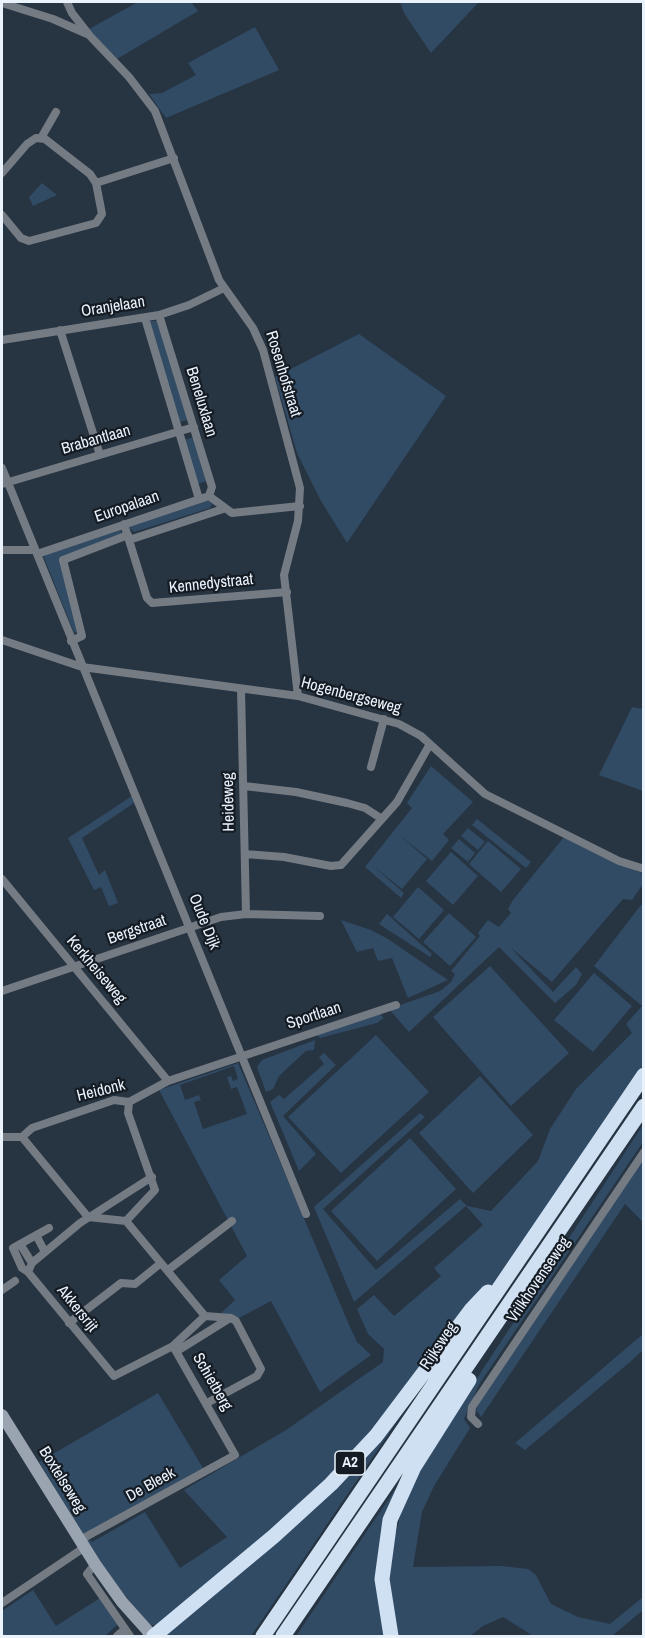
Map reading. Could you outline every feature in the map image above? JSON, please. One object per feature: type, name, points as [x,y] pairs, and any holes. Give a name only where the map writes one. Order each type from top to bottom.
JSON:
[{"type":"highway","name":"Rijksweg","points":[[263,1636],[644,1075]]},
{"type":"highway","name":"Rijksweg","points":[[283,1636],[644,1106]]},
{"type":"highway","name":"A2","points":[[154,1636],[274,1536],[331,1484],[376,1436],[471,1310],[517,1262]]},
{"type":"highway","name":"A2","points":[[391,1636],[382,1579],[385,1544],[397,1500],[414,1467],[501,1330],[532,1271]]},
{"type":"street","name":"Rosenhofstraat","points":[[67,2],[72,13],[90,36],[145,97],[162,124],[224,288],[260,338],[300,488],[300,506],[286,563],[298,696]]},
{"type":"street","points":[[3,6],[63,23],[90,36]]},
{"type":"street","points":[[63,23],[72,13]]},
{"type":"street","points":[[2,173],[27,144],[41,138],[56,112]]},
{"type":"street","points":[[2,214],[21,238],[29,241],[96,223],[102,214],[96,183],[90,174],[41,138]]},
{"type":"street","points":[[96,183],[174,158]]},
{"type":"street","name":"Oranjelaan","points":[[2,339],[159,315],[189,305],[224,288]]},
{"type":"street","name":"Beneluxlaan","points":[[159,315],[212,487],[209,496]]},
{"type":"street","name":"Beneluxlaan","points":[[145,318],[199,499]]},
{"type":"street","points":[[60,330],[100,455]]},
{"type":"street","name":"Brabantlaan","points":[[4,483],[194,428]]},
{"type":"street","name":"Oude Dijk","points":[[2,468],[4,483],[36,552],[306,1214]]},
{"type":"street","points":[[209,496],[223,508]]},
{"type":"street","name":"Europalaan","points":[[2,550],[36,552],[209,496]]},
{"type":"street","name":"Europalaan","points":[[71,641],[82,636],[63,560],[223,508],[232,513],[300,506]]},
{"type":"street","name":"Kennedystraat","points":[[124,524],[147,598],[152,603],[287,591]]},
{"type":"street","name":"Hogenbergseweg","points":[[2,640],[82,667],[298,696],[384,719],[405,727],[430,744],[485,794],[619,861],[644,869]]},
{"type":"street","name":"Heideweg","points":[[241,689],[246,914]]},
{"type":"street","points":[[371,767],[384,719]]},
{"type":"street","points":[[245,854],[331,866],[341,865],[409,786],[430,744]]},
{"type":"street","points":[[244,786],[296,792],[347,803],[365,808],[382,819]]},
{"type":"street","name":"Kerkheiseweg","points":[[2,879],[168,1081]]},
{"type":"street","name":"Bergstraat","points":[[2,991],[221,917],[246,914],[320,916]]},
{"type":"street","name":"Sportlaan","points":[[241,1056],[396,1005]]},
{"type":"street","name":"Heidonk","points":[[2,1137],[22,1137],[32,1128],[114,1100],[129,1102],[168,1081],[241,1056]]},
{"type":"street","points":[[126,1221],[153,1194],[155,1186],[128,1113],[129,1102]]},
{"type":"street","points":[[22,1137],[88,1217],[126,1221],[205,1316],[231,1318],[236,1321],[261,1369],[257,1376],[207,1403]]},
{"type":"street","name":"Vrilkhovenseweg","points":[[478,1424],[471,1418],[472,1407],[644,1152]]},
{"type":"street","points":[[28,1272],[32,1263],[88,1217],[152,1177]]},
{"type":"street","points":[[69,1323],[121,1283],[135,1284],[165,1267],[232,1221]]},
{"type":"street","points":[[32,1263],[20,1244],[49,1228]]},
{"type":"street","points":[[36,1235],[45,1252]]},
{"type":"street","name":"Akkersrijt","points":[[20,1244],[13,1248],[22,1268],[28,1272],[114,1376],[175,1348]]},
{"type":"street","points":[[2,1290],[15,1281]]},
{"type":"street","name":"Schietberg","points":[[205,1316],[175,1348],[235,1455]]},
{"type":"street","points":[[175,1348],[231,1318]]},
{"type":"street","name":"Boxtelseweg","points":[[2,1415],[95,1564],[122,1602],[122,1608],[147,1636]]},
{"type":"street","name":"De Bleek","points":[[2,1603],[83,1544],[235,1455]]},
{"type":"street","name":"Boxtelseweg","points":[[95,1564],[87,1574],[127,1633]]},
{"type":"street","points":[[117,1636],[127,1633]]},
{"type":"shaded area","points":[[138,2],[191,2],[198,11],[117,59],[89,29]]},
{"type":"shaded area","points":[[400,2],[479,2],[431,53],[404,13]]},
{"type":"shaded area","points":[[255,27],[279,70],[166,118],[149,94],[162,93],[196,75],[188,63]]},
{"type":"shaded area","points":[[42,183],[57,195],[33,206],[29,197]]},
{"type":"shaded area","points":[[148,321],[157,321],[188,420],[179,422]]},
{"type":"shaded area","points":[[359,334],[446,396],[347,543],[321,501],[297,453],[275,377]]},
{"type":"shaded area","points":[[194,437],[207,481],[197,484],[184,440]]},
{"type":"shaded area","points":[[208,500],[212,504],[210,508],[134,532],[130,528],[130,525]]},
{"type":"shaded area","points":[[121,530],[122,535],[62,559],[77,632],[74,633],[43,555]]},
{"type":"shaded area","points":[[632,707],[643,709],[643,791],[599,775]]},
{"type":"shaded area","points":[[431,766],[473,802],[443,834],[449,840],[432,861],[398,834],[427,859],[402,889],[372,865],[404,893],[401,898],[365,867],[412,808],[407,803]]},
{"type":"shaded area","points":[[132,796],[134,803],[82,838],[99,875],[105,870],[118,903],[109,906],[101,887],[94,890],[68,838]]},
{"type":"shaded area","points":[[477,819],[531,862],[526,868],[472,825]]},
{"type":"shaded area","points":[[468,828],[485,842],[478,850],[461,836]]},
{"type":"shaded area","points":[[564,837],[643,874],[643,884],[632,900],[623,899],[552,982],[510,947],[553,992],[576,967],[582,974],[576,985],[555,1003],[499,947],[409,1032],[389,1009],[440,991],[451,982],[455,974],[451,971],[480,936],[478,933],[488,920],[499,927],[511,913],[508,909],[513,900]]},
{"type":"shaded area","points":[[459,839],[475,853],[468,862],[451,848]]},
{"type":"shaded area","points":[[488,841],[521,869],[501,892],[469,864]]},
{"type":"shaded area","points":[[451,852],[478,876],[453,905],[426,881]]},
{"type":"shaded area","points":[[418,887],[444,910],[419,939],[393,917]]},
{"type":"shaded area","points":[[643,905],[643,1065],[497,1280],[335,1475],[157,1626],[147,1624],[103,1567],[39,1462],[158,1393],[203,1468],[85,1535],[92,1542],[145,1512],[180,1568],[227,1537],[184,1490],[286,1430],[383,1362],[384,1349],[368,1334],[357,1309],[374,1295],[394,1316],[441,1276],[434,1268],[483,1225],[466,1206],[354,1302],[314,1207],[420,1113],[425,1117],[323,1209],[376,1270],[460,1199],[467,1206],[491,1211],[538,1161],[550,1129],[576,1089],[632,1033],[626,1024],[642,1006],[594,966]]},
{"type":"shaded area","points":[[449,913],[476,937],[450,966],[423,942]]},
{"type":"shaded area","points":[[387,914],[432,954],[430,957],[379,924]]},
{"type":"shaded area","points":[[341,920],[371,930],[388,939],[448,980],[408,998],[392,958],[378,961],[373,948],[357,952]]},
{"type":"shaded area","points":[[490,966],[569,1053],[511,1106],[433,1017]]},
{"type":"shaded area","points":[[594,973],[632,1006],[593,1052],[554,1020]]},
{"type":"shaded area","points":[[379,1013],[384,1018],[377,1023],[320,1038],[315,1032]]},
{"type":"shaded area","points":[[376,1035],[429,1092],[341,1173],[288,1117]]},
{"type":"shaded area","points":[[315,1040],[314,1050],[306,1051],[279,1076],[273,1089],[266,1092],[257,1067],[262,1060]]},
{"type":"shaded area","points":[[324,1053],[336,1065],[283,1116],[316,1154],[299,1171],[270,1102],[279,1095],[284,1099],[324,1064],[319,1057]]},
{"type":"shaded area","points":[[238,1063],[350,1327],[357,1342],[371,1355],[320,1392],[271,1301],[239,1318],[221,1313],[235,1300],[219,1280],[247,1256],[159,1090]],"holes":[[[234,1066],[238,1079],[233,1081],[231,1076],[227,1077],[231,1089],[237,1087],[247,1114],[203,1129],[194,1102],[201,1100],[199,1095],[185,1100],[180,1085]]]},
{"type":"shaded area","points":[[480,1076],[533,1135],[473,1193],[419,1133]]},
{"type":"shaded area","points":[[643,1125],[643,1142],[480,1383],[464,1419],[470,1428],[434,1486],[422,1512],[413,1567],[502,1566],[528,1569],[536,1575],[551,1604],[578,1617],[610,1624],[643,1597],[643,1610],[612,1636],[533,1636],[503,1617],[483,1626],[470,1636],[397,1636],[388,1567],[403,1503],[420,1465]]},
{"type":"shaded area","points":[[410,1138],[456,1189],[377,1261],[331,1211]]},
{"type":"shaded area","points":[[643,1156],[643,1222],[625,1204],[481,1417],[476,1410],[478,1403]]},
{"type":"shaded area","points":[[643,1334],[643,1350],[630,1362],[525,1450],[515,1443]]},
{"type":"shaded area","points":[[426,1379],[251,1636],[161,1636],[263,1550]]},
{"type":"shaded area","points":[[398,1485],[388,1517],[388,1636],[296,1636]]},
{"type":"shaded area","points":[[33,1590],[56,1626],[100,1598],[118,1624],[105,1636],[2,1636],[2,1611]]}]
